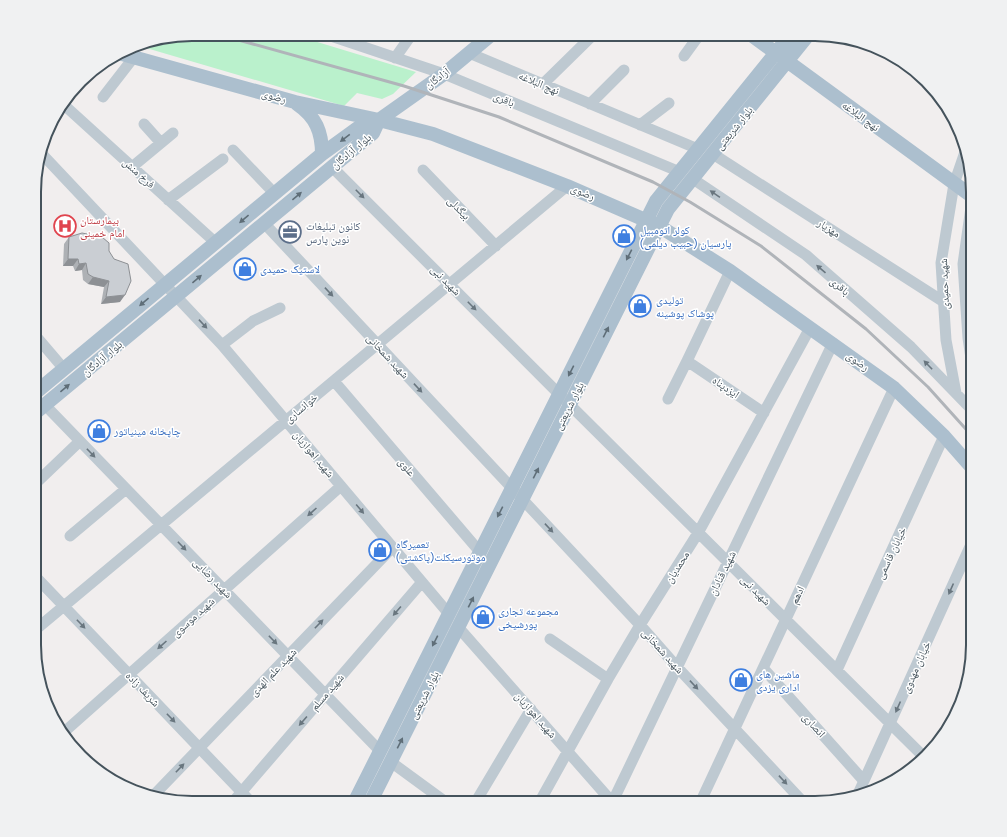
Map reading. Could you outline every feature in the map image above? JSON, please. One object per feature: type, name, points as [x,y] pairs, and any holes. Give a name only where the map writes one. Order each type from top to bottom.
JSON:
[{"type":"main road","name":"آزادگان","points":[[379,120],[444,74],[484,41]]},
{"type":"main road","name":"نهج البلاغه","points":[[759,41],[954,184],[966,191]]},
{"type":"main road","name":"بلوار شریعتی","points":[[358,796],[656,202],[784,41]]},
{"type":"main road","name":"بلوار شریعتی","points":[[374,796],[668,209],[804,41]]},
{"type":"main road","name":"رضوی","points":[[128,55],[295,102],[379,120],[452,140],[567,186],[659,226],[730,271],[833,343],[894,388],[944,436],[966,461]]},
{"type":"main road","points":[[295,102],[314,119],[322,142],[322,154]]},
{"type":"main road","name":"بلوار آزادگان","points":[[41,388],[322,154],[362,125],[379,120]]},
{"type":"main road","name":"بلوار آزادگان","points":[[41,408],[332,167],[373,132],[379,120]]},
{"type":"street","name":"باقری","points":[[347,41],[444,74],[680,172]]},
{"type":"street","points":[[395,58],[407,41]]},
{"type":"street","points":[[543,84],[587,41]]},
{"type":"street","points":[[684,56],[695,41]]},
{"type":"street","name":"نهج البلاغه","points":[[469,53],[698,149]]},
{"type":"street","points":[[103,97],[128,55]]},
{"type":"street","points":[[590,104],[624,70]]},
{"type":"street","points":[[640,124],[670,103]]},
{"type":"street","name":"فرخ منش","points":[[67,107],[216,243]]},
{"type":"street","points":[[144,124],[161,143]]},
{"type":"street","points":[[132,167],[173,132]]},
{"type":"street","points":[[233,150],[275,194]]},
{"type":"street","name":"مهزیار","points":[[713,154],[944,302]]},
{"type":"street","points":[[45,157],[166,284]]},
{"type":"street","points":[[168,200],[223,159]]},
{"type":"street","name":"شهید حمیدی","points":[[956,393],[946,340],[941,263],[954,184],[962,160]]},
{"type":"street","name":"شهید نبی","points":[[332,167],[921,753]]},
{"type":"street","name":"بیگدلی","points":[[423,170],[496,246]]},
{"type":"street","name":"باقری","points":[[693,178],[806,256],[911,347],[966,404]]},
{"type":"street","name":"خوانساری","points":[[41,625],[567,186]]},
{"type":"street","name":"شهید شمخانی","points":[[264,223],[640,625],[795,796]]},
{"type":"street","name":"شهید حمیدی","points":[[966,243],[963,264],[966,276]]},
{"type":"street","points":[[668,399],[730,271]]},
{"type":"street","name":"شهید اهوازیان","points":[[166,284],[222,345],[449,614]]},
{"type":"street","points":[[222,345],[253,321],[280,308]]},
{"type":"street","name":"محمدیان","points":[[543,796],[608,679],[698,533],[810,328]]},
{"type":"street","points":[[41,342],[64,369]]},
{"type":"street","name":"شهید قنادان","points":[[615,796],[833,343]]},
{"type":"street","name":"ایزدپناه","points":[[687,361],[764,413]]},
{"type":"street","name":"علوی","points":[[334,381],[480,552]]},
{"type":"street","name":"ادهم","points":[[703,796],[894,388]]},
{"type":"street","name":"شهید رضایی","points":[[41,410],[80,441],[380,751]]},
{"type":"street","name":"خیابان قاسمی","points":[[837,670],[944,436]]},
{"type":"street","points":[[41,478],[80,441]]},
{"type":"street","name":"شهید موسوی","points":[[67,730],[341,486]]},
{"type":"street","points":[[70,536],[126,489]]},
{"type":"street","name":"شهید علم الهدی","points":[[157,792],[393,547]]},
{"type":"street","name":"خیابان مهدوی","points":[[860,789],[966,556]]},
{"type":"street","name":"شهید مسلم","points":[[238,796],[422,582]]},
{"type":"street","name":"شریف زاده","points":[[41,583],[246,796]]},
{"type":"street","name":"شهید اهوازیان","points":[[458,627],[606,796]]},
{"type":"street","points":[[550,639],[608,679]]},
{"type":"street","name":"انصاری","points":[[763,668],[864,781]]},
{"type":"street","points":[[479,796],[530,709]]},
{"type":"street","points":[[391,762],[437,796]]},
{"type":"green space","points":[[182,41],[314,41],[416,72],[393,94],[382,99],[357,93],[344,106],[146,48]]},
{"type":"building","points":[[82,233],[102,237],[109,243],[109,251],[114,259],[128,264],[131,281],[125,295],[106,297],[109,281],[93,277],[88,274],[86,263],[79,264],[78,259],[68,259],[69,237]]},
{"type":"railway","points":[[242,41],[404,86],[499,117],[653,182],[690,202],[761,246],[866,329],[928,387],[966,429]]},
{"type":"place","name":"بیمارستان امام خمینی","points":[[65,226]]},
{"type":"place","name":"کانون تبلیغات نوین پارس","points":[[290,232]]},
{"type":"place","name":"کولر اتومبیل پارسیان (حبیب دیلمی)","points":[[624,236]]},
{"type":"place","name":"لاستیک حمیدی","points":[[245,269]]},
{"type":"place","name":"تولیدی پوشاک پوشینه","points":[[640,306]]},
{"type":"place","name":"چاپخانه مینیاتور","points":[[99,431]]},
{"type":"place","name":"تعمیرگاه موتورسیکلت(پاکشتی)","points":[[380,550]]},
{"type":"place","name":"مجموعه تجاری پورشیخی","points":[[483,617]]},
{"type":"place","name":"ماشین های اداری یزدی","points":[[741,680]]}]
